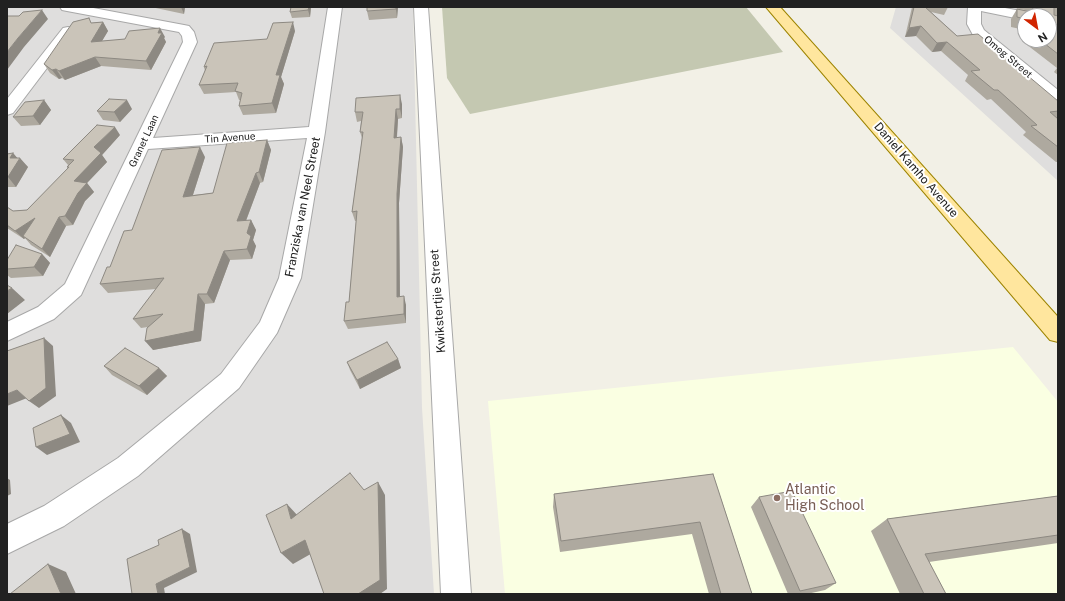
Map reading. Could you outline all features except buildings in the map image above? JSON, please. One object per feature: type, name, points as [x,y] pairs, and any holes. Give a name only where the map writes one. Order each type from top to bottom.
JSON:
[{"type":"main road","name":"Daniel Kamho Avenue","points":[[773,7],[1058,333]]},
{"type":"street","name":"Granet Laan","points":[[7,332],[46,313],[73,289],[190,42],[189,34],[184,29],[67,7]]},
{"type":"street","name":"Franziska van Neel Street","points":[[7,539],[54,516],[128,467],[230,381],[269,327],[290,278],[317,132],[335,7]]},
{"type":"street","name":"Kwikstertjie Street","points":[[421,7],[456,594]]},
{"type":"street","name":"Omeg Street","points":[[975,7],[974,24],[978,32],[1058,98]]},
{"type":"street","points":[[980,7],[1017,14]]},
{"type":"street","points":[[7,110],[85,10]]},
{"type":"street","name":"Tin Avenue","points":[[143,144],[317,132]]},
{"type":"shaded area","points":[[7,7],[413,7],[422,408],[434,594],[7,594]]},
{"type":"shaded area","points":[[442,7],[746,7],[783,52],[470,114],[447,78]]},
{"type":"shaded area","points":[[896,7],[1058,7],[1058,181],[890,28]]},
{"type":"shaded area","name":"Atlantic High School","points":[[1013,347],[1058,402],[1058,594],[505,594],[488,401]]},
{"type":"place","name":"Atlantic High School","points":[[777,498]]}]
